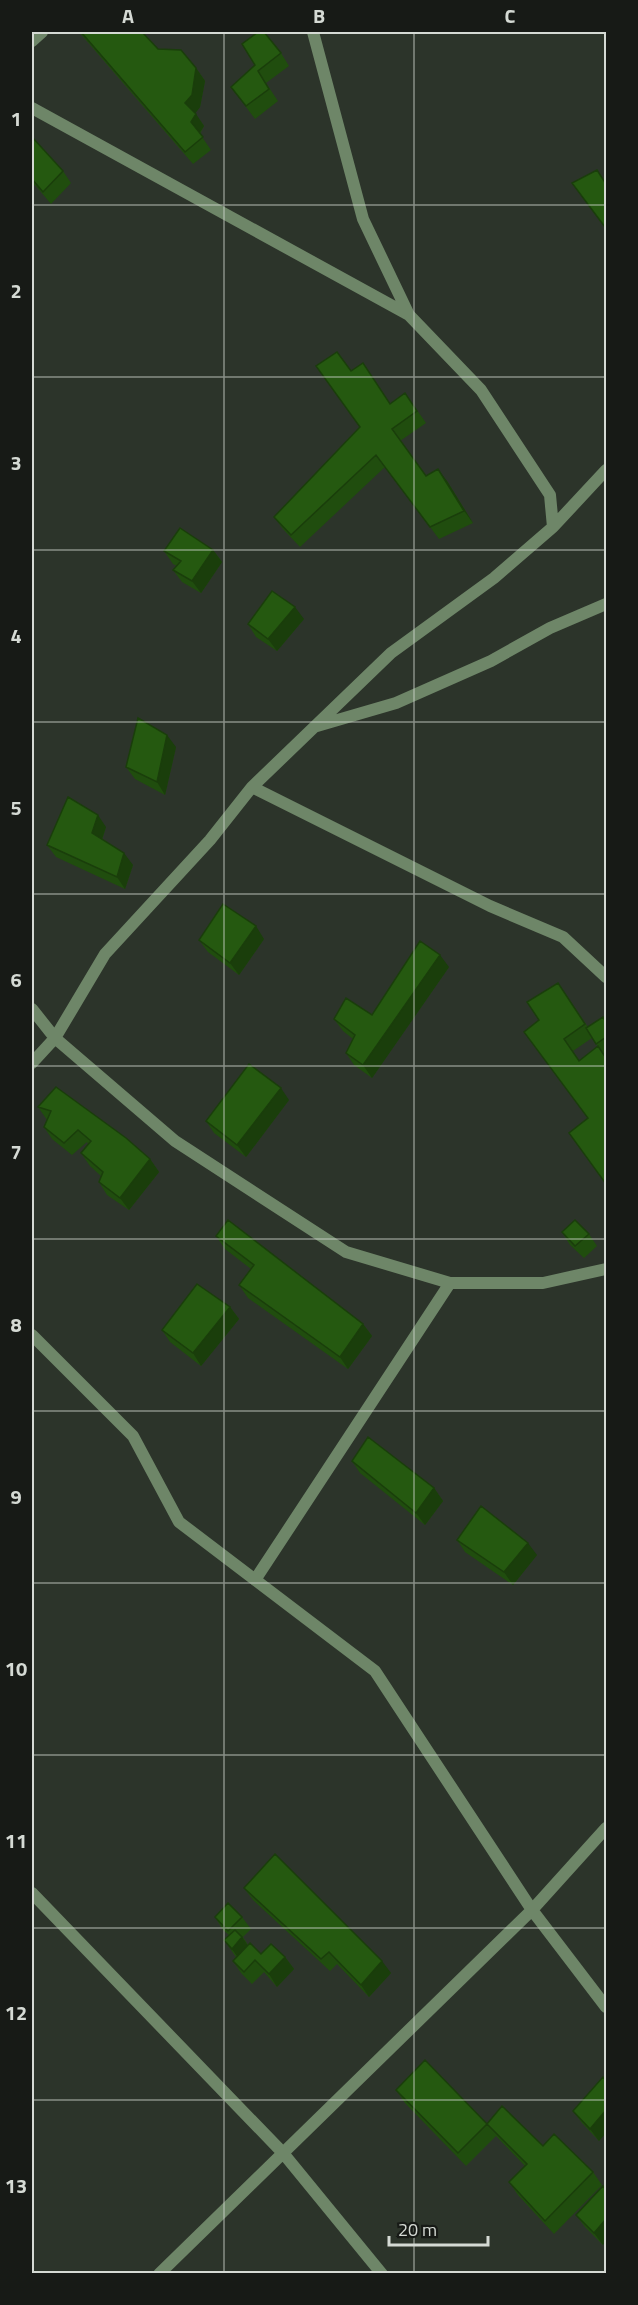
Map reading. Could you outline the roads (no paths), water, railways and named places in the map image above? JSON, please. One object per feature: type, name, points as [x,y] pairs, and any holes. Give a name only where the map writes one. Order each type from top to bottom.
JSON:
[{"type":"street","points":[[32,41],[42,32]]},
{"type":"street","points":[[312,32],[363,219],[409,315]]},
{"type":"street","points":[[32,108],[409,315],[481,390],[550,495],[553,527]]},
{"type":"street","points":[[32,1063],[55,1038],[105,954],[210,840],[252,787],[391,653],[494,578],[553,527],[606,470]]},
{"type":"street","points":[[315,726],[396,704],[491,661],[550,628],[606,604]]},
{"type":"street","points":[[252,787],[490,906],[563,937],[606,977]]},
{"type":"street","points":[[32,1009],[55,1038],[175,1141],[346,1252],[450,1283],[543,1283],[606,1269]]},
{"type":"street","points":[[255,1580],[450,1283]]},
{"type":"street","points":[[32,1335],[134,1436],[179,1522],[375,1671],[532,1910],[606,2007]]},
{"type":"street","points":[[159,2274],[532,1910],[606,1828]]},
{"type":"street","points":[[32,1893],[283,2153],[382,2274]]}]
